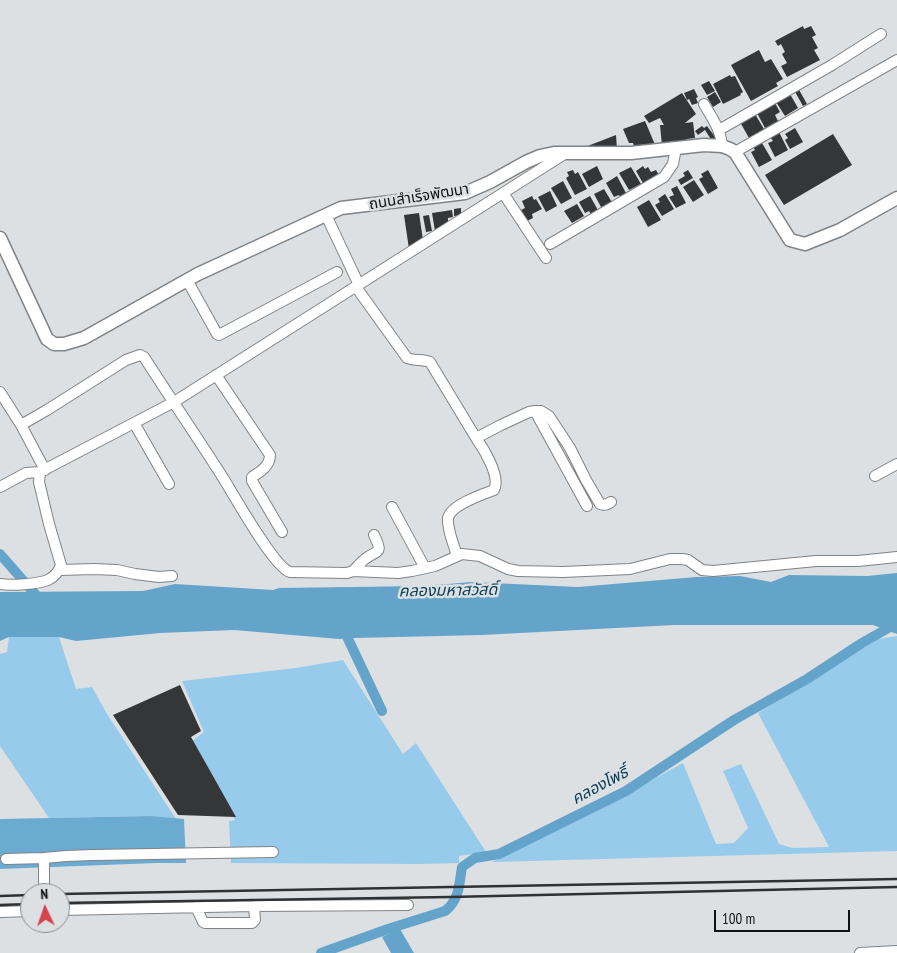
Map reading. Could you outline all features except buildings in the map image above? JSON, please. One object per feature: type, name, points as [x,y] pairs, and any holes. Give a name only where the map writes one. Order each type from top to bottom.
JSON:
[{"type":"street","points":[[719,130],[832,65],[881,34]]},
{"type":"street","points":[[897,60],[734,152],[790,240],[805,244],[840,230],[897,198]]},
{"type":"street","points":[[704,104],[719,130],[722,146]]},
{"type":"street","name":"ถนนสำเร็จพัฒนา","points":[[0,238],[46,339],[54,344],[64,344],[84,338],[187,280],[342,208],[465,193],[490,182],[526,162],[554,153],[630,153],[704,145],[722,146],[734,152]]},
{"type":"street","points":[[550,244],[664,177],[673,164],[676,148]]},
{"type":"street","points":[[0,487],[26,473],[43,471],[174,402],[566,153]]},
{"type":"street","points":[[503,193],[546,258]]},
{"type":"street","points":[[326,215],[358,286],[406,358],[430,362],[490,462],[496,486],[494,490],[456,508],[448,518],[457,556]]},
{"type":"street","points":[[187,280],[219,335],[337,272]]},
{"type":"street","points":[[21,425],[126,360],[140,355],[144,357],[268,549],[286,571],[290,572],[347,573],[353,571],[398,573],[434,566],[462,554],[480,556],[518,571],[563,572],[630,569],[670,558],[682,558],[702,570],[713,571],[809,561],[858,561],[897,557]]},
{"type":"street","points":[[216,375],[270,455],[268,466],[252,477],[252,481],[282,532]]},
{"type":"street","points":[[0,392],[21,425],[43,471],[40,482],[49,524],[61,565],[60,570]]},
{"type":"street","points":[[535,411],[587,506]]},
{"type":"street","points":[[476,438],[529,412],[541,411],[549,416],[570,448],[600,504],[607,505],[612,502]]},
{"type":"street","points":[[134,423],[169,484]]},
{"type":"street","points":[[875,476],[897,464]]},
{"type":"street","points":[[392,507],[426,568]]},
{"type":"street","points":[[353,571],[378,550],[374,535]]},
{"type":"street","points":[[0,584],[17,585],[48,580],[60,570],[117,570],[159,577],[172,576]]},
{"type":"street","points":[[6,859],[92,855],[274,852]]},
{"type":"street","points":[[44,858],[44,883]]},
{"type":"street","points":[[70,910],[254,906],[408,906]]},
{"type":"street","points":[[196,907],[205,923],[252,923],[255,920],[254,906]]},
{"type":"street","points":[[0,912],[20,911]]},
{"type":"street","points":[[860,953],[897,951]]},
{"type":"shaded area","points":[[897,636],[897,851],[492,862],[582,818],[683,763],[716,844],[734,843],[748,828],[723,771],[741,764],[779,844],[792,848],[829,847],[758,713],[878,639]]},
{"type":"shaded area","points":[[9,637],[59,637],[76,689],[92,687],[107,714],[176,819],[151,816],[49,818],[0,746],[0,654],[7,652]]},
{"type":"shaded area","points":[[343,660],[403,754],[416,743],[486,852],[459,856],[459,863],[231,863],[229,821],[235,820],[192,741],[204,732],[182,681],[296,668]]},
{"type":"shaded area","points":[[151,816],[184,819],[186,863],[0,869],[0,819]]},
{"type":"water","name":"คลองมหาสวัสดิ์","points":[[897,573],[897,634],[873,625],[674,625],[482,635],[339,639],[234,630],[160,633],[76,641],[59,637],[9,637],[0,641],[0,592],[143,591],[175,584],[273,590],[279,588],[424,586],[471,582],[578,587],[696,577],[740,576],[771,582],[789,575],[867,576]]},
{"type":"water","points":[[400,929],[414,953],[391,953],[382,937]]},
{"type":"waterway","points":[[0,554],[42,602]]},
{"type":"waterway","name":"คลองโพธิ์","points":[[321,953],[445,911],[456,896],[462,867],[475,858],[499,854],[626,791],[734,720],[807,679],[862,643],[897,623]]},
{"type":"waterway","points":[[342,626],[382,711]]},
{"type":"railway","points":[[70,894],[897,879]]},
{"type":"railway","points":[[70,903],[897,887]]},
{"type":"railway","points":[[0,896],[20,895]]},
{"type":"railway","points":[[0,905],[20,904]]}]
